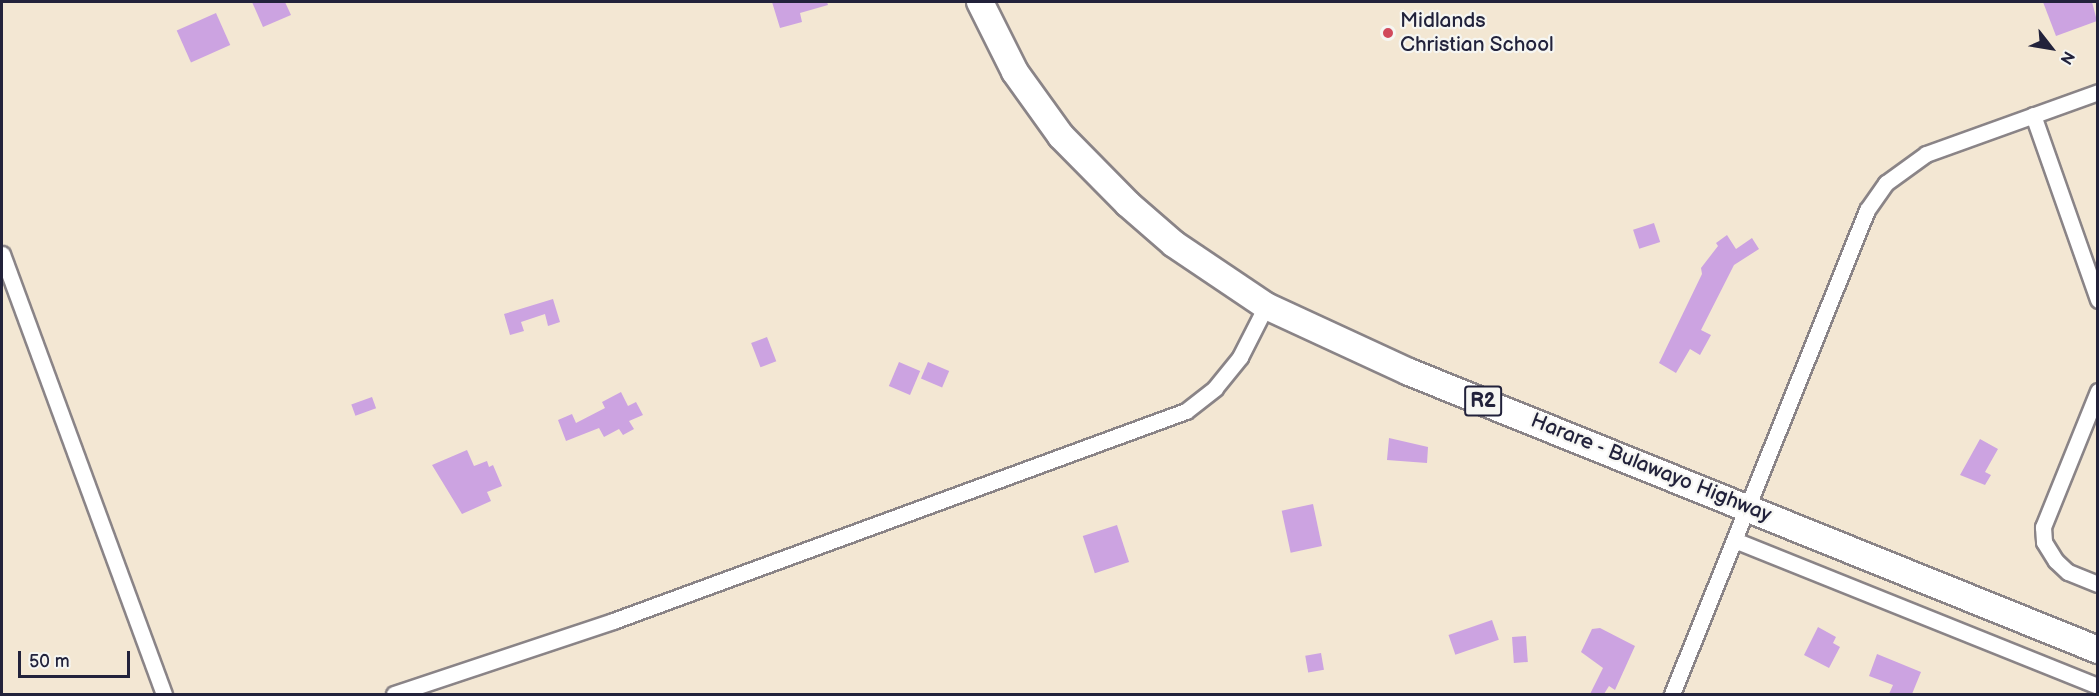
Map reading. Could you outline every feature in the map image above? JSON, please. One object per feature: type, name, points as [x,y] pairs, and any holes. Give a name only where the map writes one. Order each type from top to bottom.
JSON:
[{"type":"highway","name":"Harare - Bulawayo Highway","points":[[980,2],[1015,72],[1062,136],[1128,204],[1174,244],[1266,306],[1409,372],[2097,650]]},
{"type":"street","points":[[1672,694],[1737,541],[1867,210],[1886,183],[1926,153],[2097,92]]},
{"type":"street","points":[[2033,115],[2097,300]]},
{"type":"street","points":[[2,254],[164,694]]},
{"type":"street","points":[[394,694],[613,621],[1186,411],[1215,388],[1240,357],[1266,306]]},
{"type":"street","points":[[2097,391],[2043,527],[2044,542],[2056,561],[2068,572],[2097,584]]},
{"type":"street","points":[[1737,541],[2097,686]]},
{"type":"building","points":[[252,2],[285,2],[291,15],[263,27]]},
{"type":"building","points":[[772,2],[827,2],[828,5],[800,13],[802,22],[780,28]]},
{"type":"building","points":[[2043,2],[2092,2],[2097,21],[2056,36]]},
{"type":"building","points":[[216,13],[230,45],[191,62],[177,30]]},
{"type":"building","points":[[1654,223],[1660,242],[1639,249],[1633,230]]},
{"type":"building","points":[[1727,235],[1736,249],[1752,238],[1759,249],[1734,265],[1701,330],[1711,335],[1700,355],[1690,349],[1676,373],[1659,363],[1702,274],[1701,268],[1718,246],[1716,243]]},
{"type":"building","points":[[553,299],[560,322],[548,326],[545,314],[521,322],[524,331],[510,335],[504,314]]},
{"type":"building","points":[[767,337],[776,361],[760,367],[751,343]]},
{"type":"building","points":[[899,362],[920,371],[910,395],[889,386]]},
{"type":"building","points":[[928,362],[949,371],[942,388],[921,379]]},
{"type":"building","points":[[621,392],[628,406],[636,402],[643,415],[629,421],[634,429],[623,435],[619,429],[604,437],[599,428],[566,441],[558,420],[572,414],[576,423],[605,408],[602,402]]},
{"type":"building","points":[[372,397],[376,408],[355,416],[351,405]]},
{"type":"building","points":[[1389,438],[1428,447],[1427,463],[1387,460]]},
{"type":"building","points":[[1980,439],[1998,449],[1985,472],[1991,475],[1985,485],[1960,475]]},
{"type":"building","points":[[467,450],[474,466],[487,461],[489,467],[493,465],[502,486],[487,492],[491,501],[462,514],[432,465]]},
{"type":"building","points":[[1313,504],[1322,546],[1291,553],[1282,511]]},
{"type":"building","points":[[1117,525],[1129,562],[1095,573],[1083,536]]},
{"type":"building","points":[[1492,620],[1499,640],[1455,655],[1449,635]]},
{"type":"building","points":[[1818,627],[1836,637],[1833,643],[1840,647],[1829,668],[1804,655]]},
{"type":"building","points":[[1600,628],[1635,646],[1615,690],[1609,686],[1604,694],[1590,694],[1603,668],[1581,652],[1592,629]]},
{"type":"building","points":[[1526,636],[1528,662],[1514,663],[1512,637]]},
{"type":"building","points":[[1321,653],[1324,670],[1308,673],[1305,656]]},
{"type":"building","points":[[1877,654],[1921,672],[1912,694],[1889,694],[1893,685],[1869,676]]},
{"type":"place","name":"Midlands Christian School","points":[[1388,33]]}]
